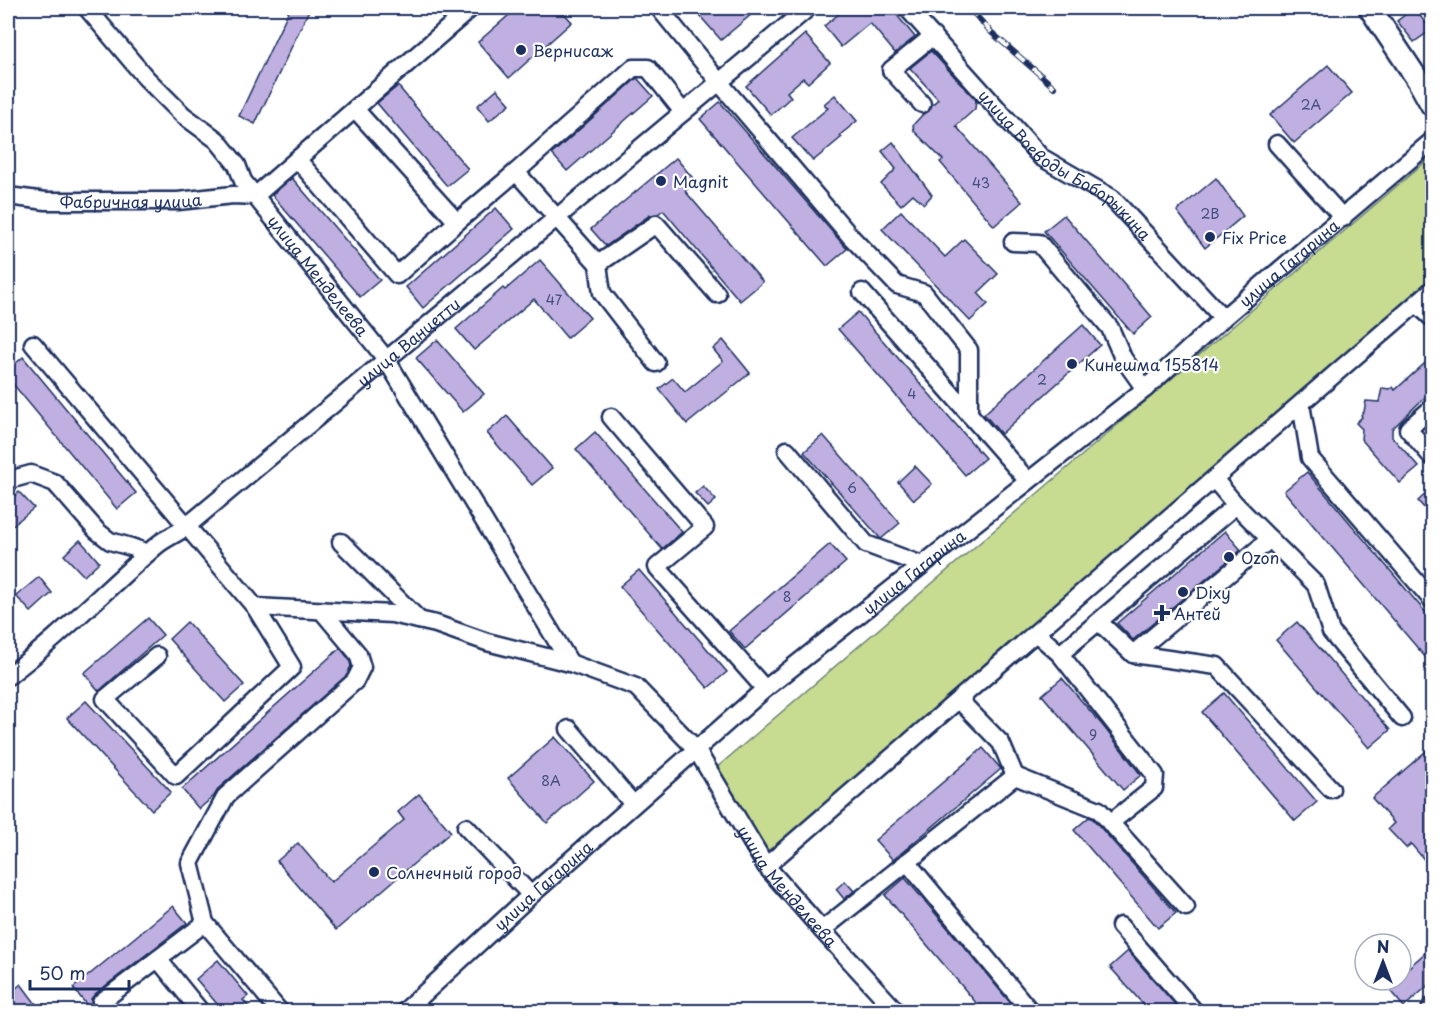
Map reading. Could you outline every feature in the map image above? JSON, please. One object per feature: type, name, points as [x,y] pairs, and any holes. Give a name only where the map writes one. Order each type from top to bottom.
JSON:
[{"type":"main road","points":[[1370,8],[1413,71],[1432,105]]},
{"type":"street","name":"улица Менделеева","points":[[87,8],[146,78],[183,115],[217,140],[237,165],[243,181],[386,359],[570,663]]},
{"type":"street","points":[[255,196],[471,8]]},
{"type":"street","points":[[659,8],[718,82],[851,237],[897,285],[924,293],[969,350],[969,414]]},
{"type":"street","name":"улица Воеводы Боборыкина","points":[[907,8],[1041,157],[1112,198],[1223,318]]},
{"type":"street","name":"улица Ванцетти","points":[[8,676],[158,543],[181,531],[803,9]]},
{"type":"street","points":[[922,104],[891,70],[933,36]]},
{"type":"street","points":[[297,159],[397,275],[633,68],[648,68],[683,112]]},
{"type":"street","points":[[355,109],[457,222]]},
{"type":"street","name":"улица Гагарина","points":[[404,1011],[633,804],[765,689],[1145,389],[1223,318],[1432,141]]},
{"type":"street","points":[[1277,144],[1343,218]]},
{"type":"street","points":[[516,172],[598,264],[603,293],[656,363]]},
{"type":"street","name":"Фабричная улица","points":[[8,196],[46,201],[178,201],[233,195],[255,196]]},
{"type":"street","points":[[598,264],[656,224],[717,294]]},
{"type":"street","points":[[1013,242],[1039,243],[1110,328],[1123,358],[1145,389]]},
{"type":"street","points":[[766,866],[1432,290]]},
{"type":"street","points":[[862,292],[1028,481]]},
{"type":"street","points":[[1417,304],[1432,318]]},
{"type":"street","points":[[33,344],[255,607],[292,667],[176,776],[105,699],[157,656]]},
{"type":"street","points":[[1301,404],[1310,458],[1432,600]]},
{"type":"street","points":[[1432,408],[1408,429],[1432,457]]},
{"type":"street","points":[[611,417],[705,527],[657,567],[765,689]]},
{"type":"street","points":[[787,450],[866,544],[922,565]]},
{"type":"street","points":[[8,483],[13,479],[31,474],[55,483],[97,531],[110,541],[148,553]]},
{"type":"street","points":[[1214,479],[1236,505],[1316,585],[1331,632],[1402,718]]},
{"type":"street","points":[[1059,654],[1236,505]]},
{"type":"street","points":[[1133,654],[1270,539]]},
{"type":"street","points":[[341,542],[420,620]]},
{"type":"street","name":"улица Менделеева","points":[[255,607],[392,614],[436,624],[487,642],[570,663],[636,687],[696,749],[766,866],[897,1011]]},
{"type":"street","points":[[280,1011],[206,922],[190,863],[226,796],[355,681],[362,667],[358,654],[322,611]]},
{"type":"street","points":[[1099,622],[1133,654],[1217,666],[1331,789]]},
{"type":"street","points":[[1036,633],[1059,654],[1155,775],[1154,788],[1110,823]]},
{"type":"street","points":[[958,700],[1001,743],[1015,776],[1099,810],[1186,907]]},
{"type":"street","points":[[568,729],[633,804]]},
{"type":"street","points":[[822,930],[1015,776]]},
{"type":"street","points":[[466,827],[531,895]]},
{"type":"street","points":[[907,862],[1031,1011]]},
{"type":"street","points":[[109,1011],[101,1002],[206,922]]},
{"type":"street","points":[[1120,926],[1195,1011]]},
{"type":"street","points":[[158,959],[201,1011]]},
{"type":"green space","points":[[1432,156],[1432,282],[768,853],[715,769]]},
{"type":"building","points":[[290,8],[310,8],[255,124],[239,116]]},
{"type":"building","points":[[517,8],[559,8],[572,22],[509,78],[478,42]]},
{"type":"building","points":[[710,8],[759,8],[721,40],[700,16]]},
{"type":"building","points":[[846,8],[891,8],[915,37],[895,53],[870,23],[841,47],[824,26]]},
{"type":"building","points":[[1414,8],[1431,30],[1414,42],[1397,21]]},
{"type":"building","points":[[805,34],[830,63],[808,83],[803,78],[787,92],[791,97],[771,115],[746,86]]},
{"type":"building","points":[[931,51],[976,100],[975,109],[956,126],[1022,202],[994,226],[940,162],[943,160],[914,131],[913,125],[929,111],[938,99],[910,68]]},
{"type":"building","points":[[1328,65],[1352,93],[1294,143],[1270,115]]},
{"type":"building","points":[[637,78],[653,96],[567,171],[552,154]]},
{"type":"building","points":[[398,86],[468,169],[447,186],[377,103]]},
{"type":"building","points":[[497,89],[510,104],[489,121],[477,106]]},
{"type":"building","points":[[835,95],[857,121],[813,161],[792,138],[828,108],[824,104]]},
{"type":"building","points":[[720,102],[847,249],[827,266],[700,119]]},
{"type":"building","points":[[893,142],[932,195],[924,204],[913,194],[901,205],[881,184],[896,169],[882,151]]},
{"type":"building","points":[[676,158],[696,182],[685,191],[763,282],[740,301],[663,210],[658,214],[650,215],[606,246],[591,229]]},
{"type":"building","points":[[292,178],[380,280],[360,297],[272,195]]},
{"type":"building","points":[[1216,178],[1243,216],[1205,248],[1177,211]]},
{"type":"building","points":[[496,208],[514,229],[423,308],[406,287]]},
{"type":"building","points":[[901,211],[945,257],[964,239],[998,274],[978,293],[988,304],[970,321],[882,229]]},
{"type":"building","points":[[1064,215],[1152,317],[1133,334],[1044,231]]},
{"type":"building","points":[[540,260],[590,318],[567,338],[534,299],[474,350],[456,329],[503,288],[505,290]]},
{"type":"building","points":[[858,312],[985,458],[965,475],[838,329]]},
{"type":"building","points":[[1083,325],[1100,345],[1001,434],[984,414]]},
{"type":"building","points":[[437,340],[484,394],[463,412],[416,358]]},
{"type":"building","points":[[723,340],[750,373],[687,424],[659,389],[673,378],[685,392],[723,361],[713,349]]},
{"type":"building","points":[[23,357],[136,493],[117,509],[8,378],[8,370]]},
{"type":"building","points":[[1432,357],[1432,398],[1425,400],[1424,398],[1392,429],[1392,437],[1419,467],[1400,483],[1361,439],[1362,429],[1356,423],[1362,417],[1366,401],[1379,402],[1382,388],[1393,387],[1395,390]]},
{"type":"building","points":[[507,416],[552,468],[532,485],[487,433]]},
{"type":"building","points":[[595,432],[682,532],[662,549],[576,449]]},
{"type":"building","points":[[823,435],[900,523],[881,539],[804,452]]},
{"type":"building","points":[[915,466],[932,484],[914,500],[898,482]]},
{"type":"building","points":[[1307,472],[1432,620],[1432,665],[1284,491]]},
{"type":"building","points":[[703,486],[716,500],[708,507],[695,493]]},
{"type":"building","points":[[1432,488],[1432,517],[1418,501]]},
{"type":"building","points":[[19,492],[34,508],[8,529],[8,502]]},
{"type":"building","points":[[1225,531],[1241,550],[1133,640],[1117,623]]},
{"type":"building","points":[[80,540],[99,562],[84,576],[64,555]]},
{"type":"building","points":[[830,544],[846,562],[745,649],[729,631]]},
{"type":"building","points":[[639,570],[727,672],[708,688],[620,586]]},
{"type":"building","points":[[39,577],[52,593],[31,612],[16,596]]},
{"type":"building","points":[[148,618],[163,635],[99,691],[84,673]]},
{"type":"building","points":[[187,622],[244,685],[225,702],[169,639]]},
{"type":"building","points":[[1297,622],[1390,730],[1369,748],[1276,640]]},
{"type":"building","points":[[340,648],[349,659],[351,666],[347,675],[219,788],[214,796],[199,809],[182,789]]},
{"type":"building","points":[[1062,678],[1141,775],[1123,790],[1042,695]]},
{"type":"building","points":[[1224,693],[1317,802],[1295,821],[1202,712]]},
{"type":"building","points":[[86,701],[171,792],[152,810],[67,718]]},
{"type":"building","points":[[555,737],[594,781],[547,823],[508,778]]},
{"type":"building","points":[[1432,746],[1432,869],[1411,844],[1406,848],[1388,829],[1394,823],[1372,798]]},
{"type":"building","points":[[983,748],[1001,769],[893,860],[875,840]]},
{"type":"building","name":"Солнечный город","points":[[419,794],[451,832],[336,930],[277,861],[298,843],[331,882],[404,820],[398,812]]},
{"type":"building","points":[[1089,817],[1176,913],[1158,928],[1074,830]]},
{"type":"building","points":[[905,878],[1017,1011],[983,1011],[885,895]]},
{"type":"building","points":[[845,881],[854,891],[844,899],[836,889]]},
{"type":"building","points":[[173,906],[187,923],[95,994],[91,999],[90,1009],[73,988]]},
{"type":"building","points":[[1432,947],[1432,982],[1404,1007],[1391,992],[1413,992],[1413,964]]},
{"type":"building","points":[[1128,951],[1181,1011],[1149,1011],[1110,967]]},
{"type":"building","points":[[218,960],[248,996],[243,1000],[252,1011],[223,1011],[196,979]]},
{"type":"building","points":[[21,984],[36,1004],[25,1011],[8,1011],[8,995]]},
{"type":"railway","points":[[969,8],[991,32],[1054,87]]},
{"type":"place","name":"Вернисаж","points":[[521,50]]},
{"type":"place","name":"Magnit","points":[[661,181]]},
{"type":"place","name":"Fix Price","points":[[1210,237]]},
{"type":"place","name":"Кинешма 155814","points":[[1072,364]]},
{"type":"place","name":"Ozon","points":[[1229,557]]},
{"type":"place","name":"Dixy","points":[[1183,592]]},
{"type":"place","name":"Антей","points":[[1162,613]]},
{"type":"place","name":"Солнечный город","points":[[374,872]]}]
